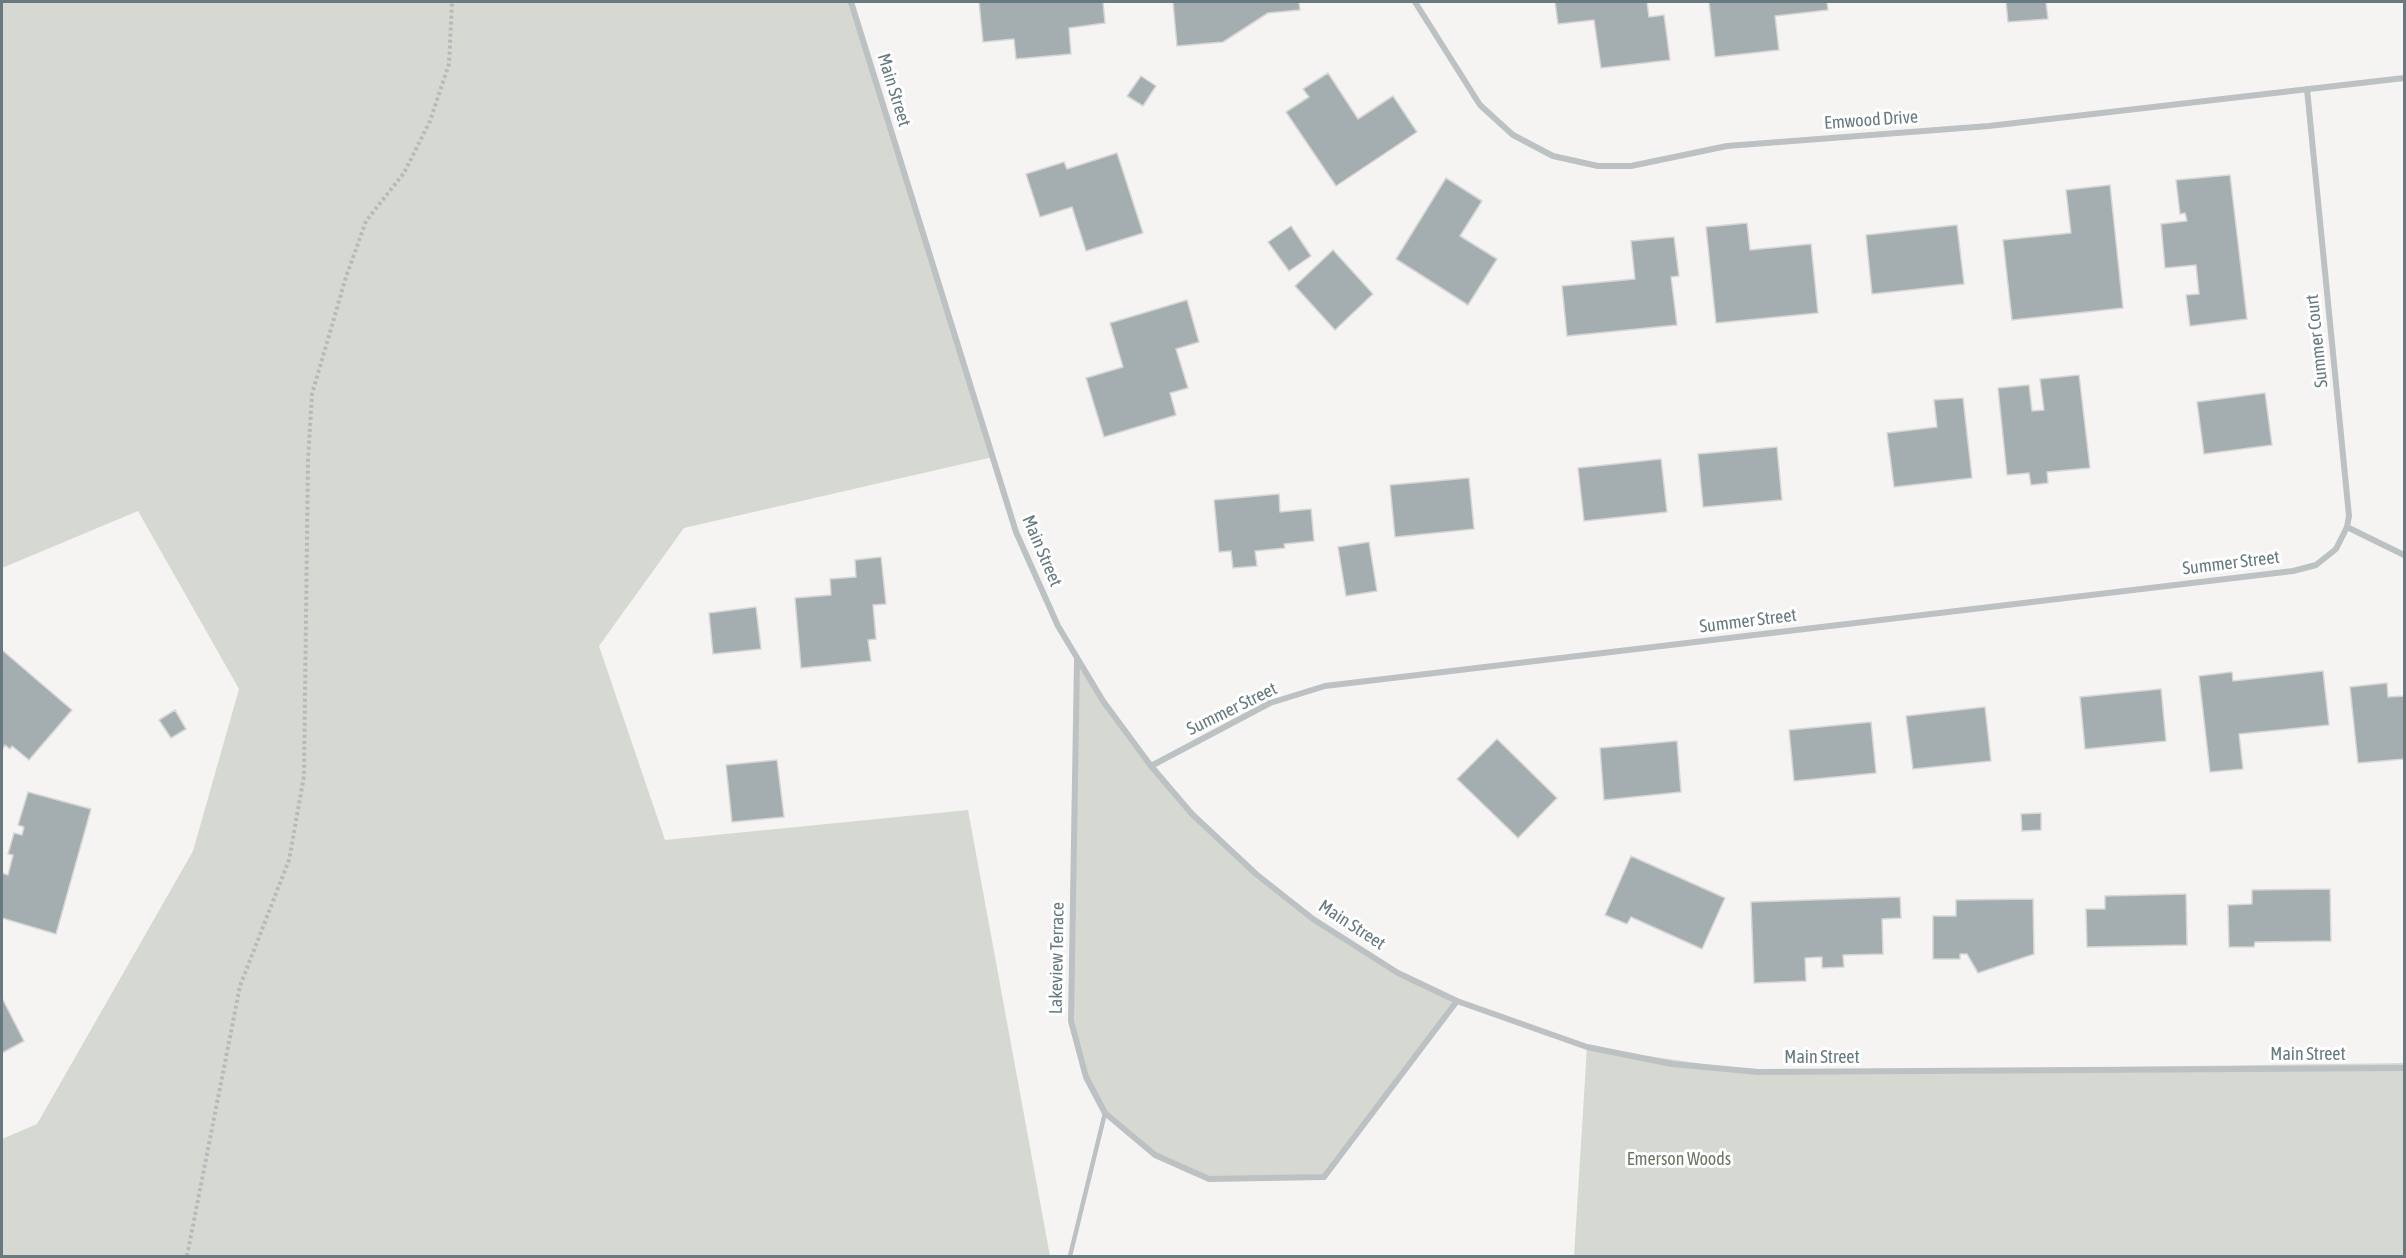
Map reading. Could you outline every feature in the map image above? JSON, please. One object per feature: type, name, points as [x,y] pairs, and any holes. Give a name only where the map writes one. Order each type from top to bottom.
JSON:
[{"type":"street","name":"Main Street","points":[[851,2],[1016,532],[1058,626],[1102,701],[1151,766],[1192,814],[1256,874],[1313,919],[1398,973],[1457,1000],[1587,1047],[1672,1064],[1758,1072],[2404,1068]]},
{"type":"street","name":"Emwood Drive","points":[[1415,2],[1480,105],[1513,135],[1553,156],[1598,166],[1631,166],[1727,146],[1989,126],[2404,78]]},
{"type":"street","name":"Summer Court","points":[[2307,89],[2349,516],[2347,527]]},
{"type":"street","points":[[2347,527],[2404,555]]},
{"type":"street","name":"Summer Street","points":[[1151,766],[1270,703],[1325,686],[2293,571],[2316,565],[2336,549],[2347,527]]},
{"type":"street","name":"Lakeview Terrace","points":[[1077,659],[1071,1021],[1086,1077],[1105,1113],[1155,1155],[1209,1179],[1324,1177],[1457,1000]]},
{"type":"lane","points":[[1070,1257],[1105,1113]]},
{"type":"path","points":[[187,1257],[240,986],[289,860],[304,776],[308,460],[312,394],[346,277],[366,221],[404,173],[430,121],[449,64],[452,2]]},
{"type":"green space","points":[[2,2],[851,2],[993,457],[684,528],[599,646],[665,840],[968,810],[1050,1256],[2,1256],[2,1139],[37,1124],[193,851],[239,689],[138,511],[2,568]]},
{"type":"green space","points":[[1077,659],[1103,701],[1192,814],[1256,874],[1313,919],[1398,973],[1457,1001],[1324,1177],[1209,1179],[1155,1155],[1105,1113],[1086,1077],[1071,1021]]},
{"type":"green space","name":"Emerson Woods","points":[[1587,1047],[1758,1072],[2404,1063],[2404,1256],[1574,1256]]},
{"type":"building","points":[[979,2],[1103,2],[1105,23],[1069,28],[1071,54],[1016,59],[1014,39],[983,42]]},
{"type":"building","points":[[1173,2],[1299,2],[1300,10],[1268,13],[1223,42],[1177,46]]},
{"type":"building","points":[[1555,2],[1647,2],[1649,17],[1664,15],[1670,60],[1601,68],[1594,20],[1558,24]]},
{"type":"building","points":[[1709,2],[1827,2],[1828,10],[1775,16],[1779,50],[1715,57]]},
{"type":"building","points":[[2006,2],[2046,2],[2048,19],[2008,22]]},
{"type":"building","points":[[1328,73],[1358,119],[1393,96],[1417,132],[1336,186],[1286,112],[1309,97],[1303,89]]},
{"type":"building","points":[[1141,76],[1156,86],[1143,106],[1127,96]]},
{"type":"building","points":[[1117,153],[1143,233],[1086,251],[1072,207],[1040,217],[1026,174],[1064,162],[1067,169]]},
{"type":"building","points":[[2230,175],[2247,319],[2190,326],[2186,295],[2199,294],[2196,265],[2165,268],[2161,224],[2187,221],[2185,213],[2180,214],[2176,180]]},
{"type":"building","points":[[1446,178],[1482,201],[1460,236],[1497,259],[1468,305],[1396,259]]},
{"type":"building","points":[[2110,185],[2123,308],[2012,320],[2003,240],[2071,233],[2066,190]]},
{"type":"building","points":[[1747,223],[1750,250],[1811,244],[1818,313],[1716,323],[1706,227]]},
{"type":"building","points":[[1957,225],[1964,284],[1872,294],[1866,235]]},
{"type":"building","points":[[1291,226],[1311,256],[1289,271],[1268,242]]},
{"type":"building","points":[[1674,237],[1679,276],[1671,277],[1677,325],[1567,336],[1562,286],[1635,279],[1631,241]]},
{"type":"building","points":[[1333,250],[1373,294],[1335,330],[1295,286]]},
{"type":"building","points":[[1187,300],[1199,342],[1176,349],[1188,388],[1170,393],[1176,415],[1104,437],[1086,378],[1123,367],[1110,323]]},
{"type":"building","points":[[2079,375],[2090,468],[2047,472],[2048,483],[2031,485],[2029,473],[2007,475],[1998,388],[2029,385],[2032,411],[2044,410],[2040,379]]},
{"type":"building","points":[[2265,393],[2272,445],[2204,454],[2197,402]]},
{"type":"building","points":[[1963,398],[1972,478],[1894,487],[1887,433],[1937,427],[1934,400]]},
{"type":"building","points":[[1777,447],[1782,500],[1703,507],[1698,454]]},
{"type":"building","points":[[1661,459],[1667,512],[1584,521],[1578,468]]},
{"type":"building","points":[[1469,478],[1474,529],[1395,537],[1390,485]]},
{"type":"building","points":[[1279,494],[1280,512],[1311,509],[1314,541],[1284,544],[1285,548],[1255,551],[1257,566],[1233,568],[1231,551],[1219,552],[1214,500]]},
{"type":"building","points":[[1369,542],[1377,591],[1346,596],[1338,547]]},
{"type":"building","points":[[881,557],[886,604],[873,605],[876,639],[868,640],[871,661],[801,668],[795,598],[831,595],[830,579],[856,577],[855,560]]},
{"type":"building","points":[[756,607],[761,649],[713,654],[709,613]]},
{"type":"building","points":[[2,650],[72,710],[29,760],[12,746],[10,749],[5,745],[2,750]]},
{"type":"building","points":[[2323,671],[2329,725],[2239,734],[2243,769],[2210,772],[2199,676],[2232,672],[2233,681]]},
{"type":"building","points":[[2387,683],[2388,697],[2404,696],[2404,759],[2358,763],[2350,687]]},
{"type":"building","points":[[2161,689],[2166,741],[2085,749],[2080,697]]},
{"type":"building","points":[[1985,707],[1991,761],[1913,769],[1906,716]]},
{"type":"building","points":[[175,710],[186,729],[171,738],[159,720]]},
{"type":"building","points":[[1871,722],[1876,773],[1794,781],[1789,730]]},
{"type":"building","points":[[1497,739],[1557,798],[1518,838],[1457,779]]},
{"type":"building","points":[[1677,741],[1681,792],[1604,800],[1600,748]]},
{"type":"building","points":[[777,760],[784,817],[732,822],[726,765]]},
{"type":"building","points":[[28,792],[91,809],[56,934],[2,918],[2,873],[8,875],[13,855],[8,854],[14,833],[22,835],[24,827],[18,825]]},
{"type":"building","points":[[2041,813],[2041,830],[2022,831],[2021,814]]},
{"type":"building","points":[[1631,856],[1725,898],[1702,949],[1631,917],[1627,924],[1605,915]]},
{"type":"building","points":[[2330,889],[2331,941],[2255,942],[2254,947],[2229,947],[2228,905],[2252,904],[2252,890]]},
{"type":"building","points":[[2186,894],[2187,945],[2087,947],[2086,909],[2105,909],[2105,896]]},
{"type":"building","points":[[1900,897],[1901,918],[1882,919],[1883,954],[1843,955],[1844,967],[1822,968],[1822,957],[1805,958],[1806,981],[1754,983],[1751,902]]},
{"type":"building","points":[[2033,899],[2034,954],[1978,973],[1967,954],[1960,954],[1960,959],[1933,959],[1933,916],[1956,916],[1956,900]]},
{"type":"building","points":[[2,998],[24,1041],[2,1053]]}]
